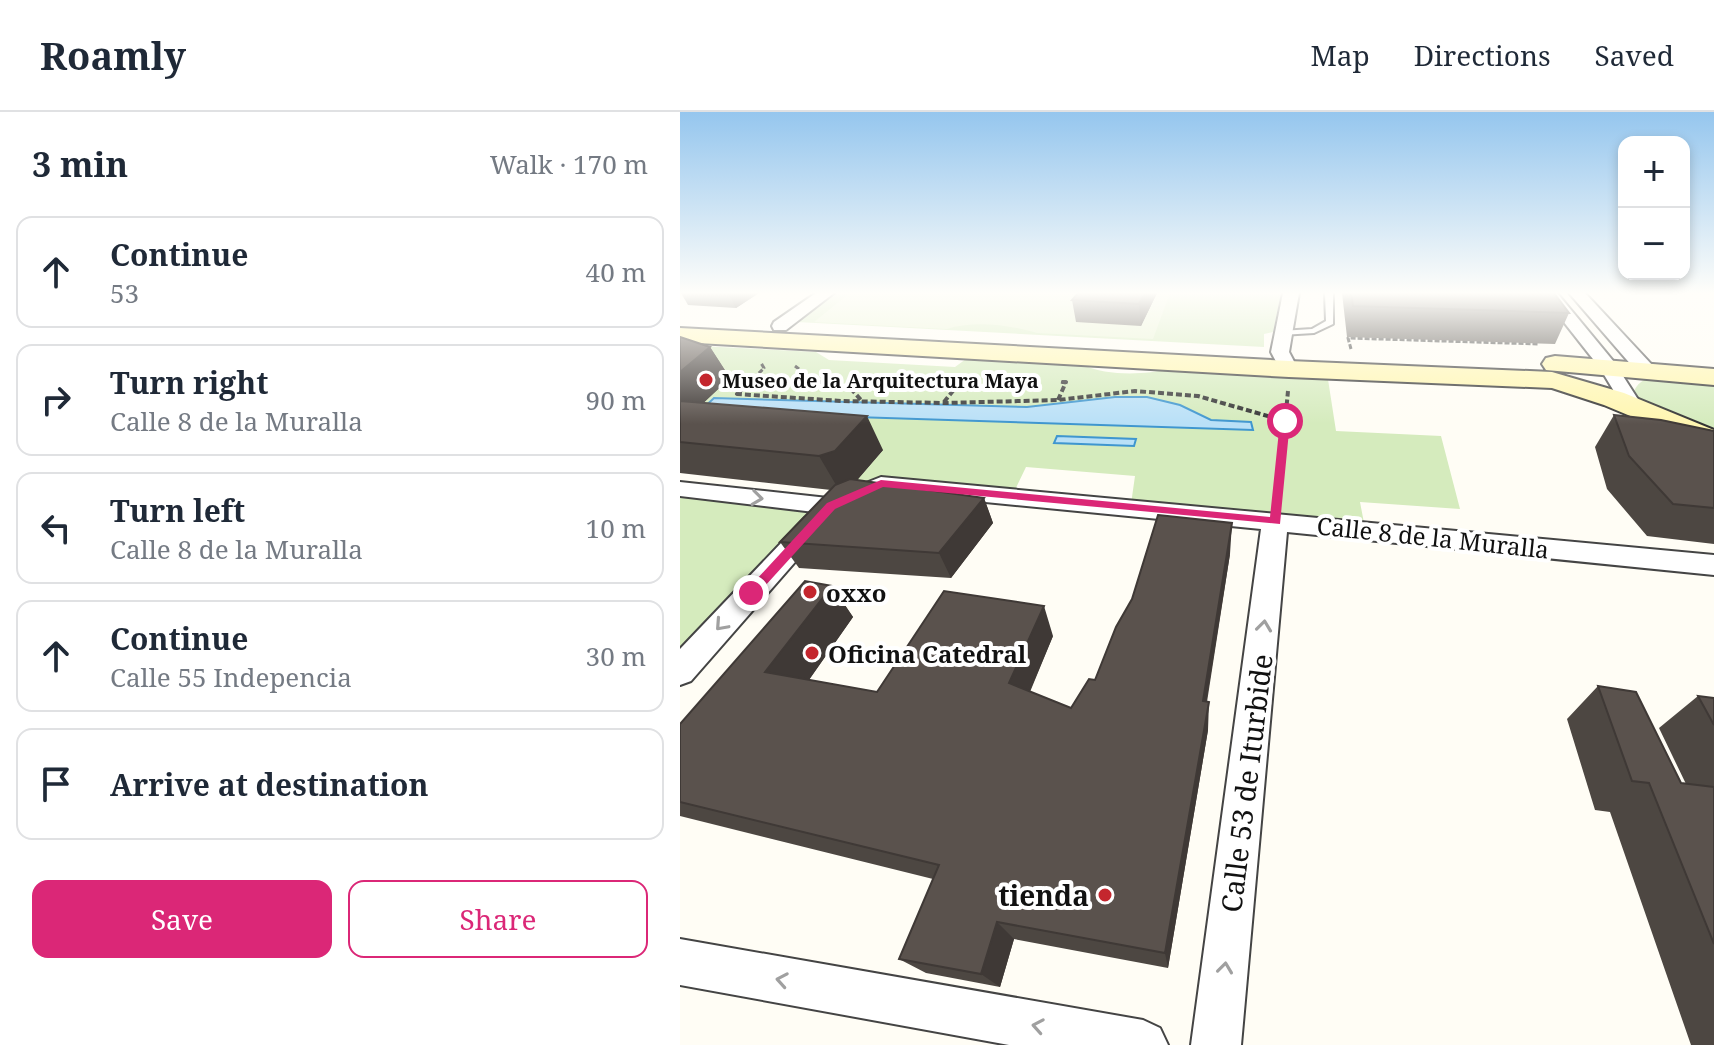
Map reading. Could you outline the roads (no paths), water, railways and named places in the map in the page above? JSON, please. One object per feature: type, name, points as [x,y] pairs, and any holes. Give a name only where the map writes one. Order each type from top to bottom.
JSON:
[{"type":"main road","points":[[738,337],[1284,351],[1552,380],[1581,386],[1631,404],[1714,442]]},
{"type":"main road","points":[[992,337],[1608,366],[1714,377]]},
{"type":"main road","points":[[1631,404],[1633,389],[1654,372]]},
{"type":"street","points":[[1284,351],[1286,337]]},
{"type":"street","points":[[1584,337],[1608,366],[1631,404]]},
{"type":"street","points":[[1619,337],[1654,372]]},
{"type":"street","name":"Calle 8 de la Muralla","points":[[831,506],[881,484],[1714,565]]},
{"type":"street","points":[[680,489],[831,506]]},
{"type":"street","points":[[680,671],[831,506]]},
{"type":"street","name":"Calle 53 de Iturbide","points":[[1216,1045],[1275,521]]},
{"type":"street","points":[[680,962],[1143,1045]]},
{"type":"lane","points":[[1284,351],[1301,337]]},
{"type":"water","points":[[1115,397],[1147,397],[1180,405],[1211,420],[1251,422],[1253,430],[699,412],[714,398],[1027,407]]},
{"type":"water","points":[[1057,436],[1136,439],[1134,446],[1054,443]]},
{"type":"place","name":"Museo de la Arquitectura Maya","points":[[706,380]]},
{"type":"place","name":"oxxo","points":[[810,592]]},
{"type":"place","name":"Oficina Catedral","points":[[812,653]]},
{"type":"place","name":"tienda","points":[[1105,895]]}]
